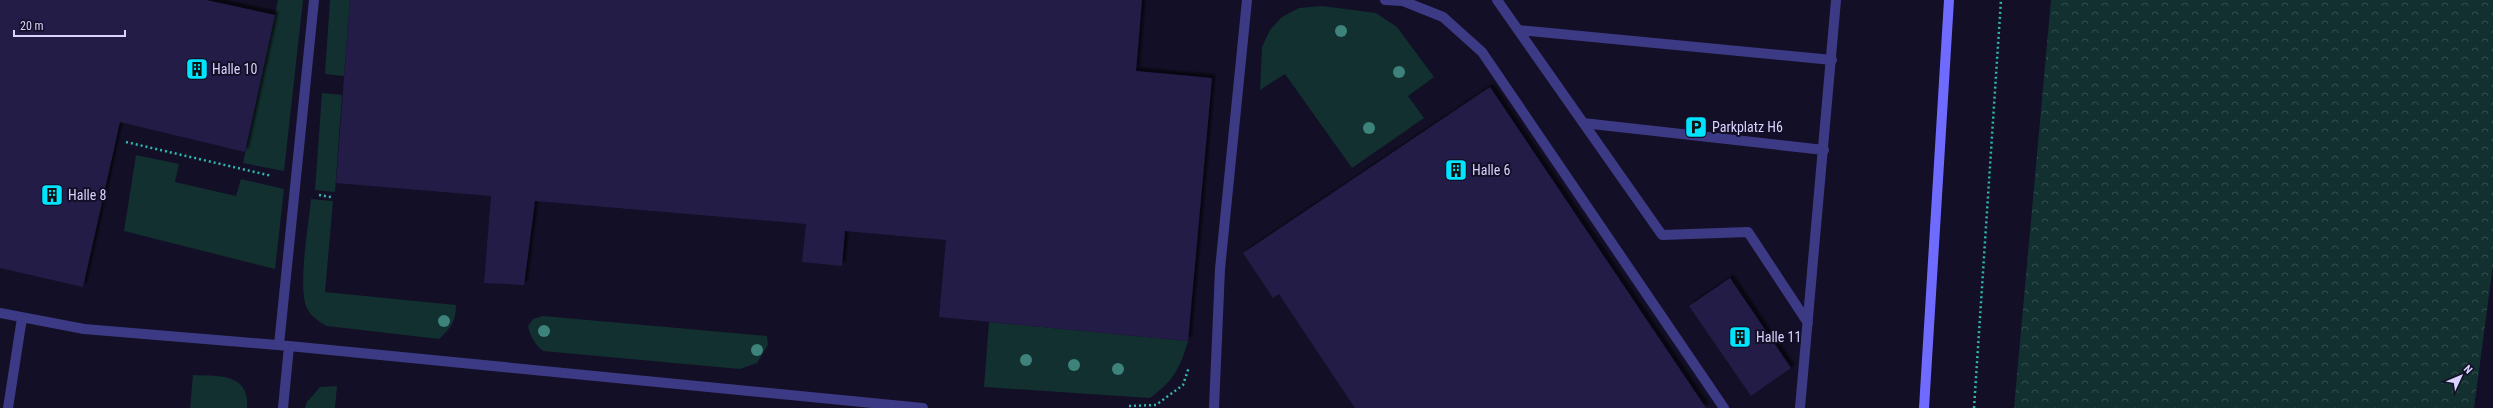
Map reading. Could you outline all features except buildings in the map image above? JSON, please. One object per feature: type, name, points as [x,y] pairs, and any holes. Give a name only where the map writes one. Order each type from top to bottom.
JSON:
[{"type":"main road","points":[[1924,408],[1949,0]]},
{"type":"lane","points":[[283,408],[284,346],[296,182],[314,0]]},
{"type":"lane","points":[[1214,408],[1220,269],[1247,0]]},
{"type":"lane","points":[[1385,0],[1403,1],[1443,16],[1482,52],[1724,408]]},
{"type":"lane","points":[[1497,0],[1662,235],[1748,232],[1808,323]]},
{"type":"lane","points":[[1800,408],[1832,60],[1836,0]]},
{"type":"lane","points":[[1518,30],[1832,60]]},
{"type":"lane","points":[[1583,123],[1824,150]]},
{"type":"lane","points":[[0,313],[84,329],[284,346],[923,408]]},
{"type":"lane","points":[[8,408],[22,318]]},
{"type":"path","points":[[1974,408],[2001,0]]},
{"type":"path","points":[[126,142],[296,182]]},
{"type":"path","points":[[1129,406],[1156,405],[1183,385],[1191,362]]},
{"type":"green space","points":[[278,0],[303,0],[284,171],[243,163]]},
{"type":"green space","points":[[330,0],[350,0],[344,76],[325,74]]},
{"type":"green space","points":[[2051,0],[2493,0],[2493,265],[2474,408],[2014,408]]},
{"type":"green space","points":[[1322,6],[1376,13],[1397,27],[1434,77],[1408,96],[1424,118],[1352,168],[1285,74],[1260,90],[1262,47],[1270,30],[1282,17],[1299,8]]},
{"type":"green space","points":[[322,93],[342,95],[335,192],[315,190]]},
{"type":"green space","points":[[136,155],[179,164],[175,182],[236,196],[241,179],[284,189],[275,269],[124,231]]},
{"type":"green space","points":[[311,199],[333,201],[325,292],[456,305],[455,316],[452,324],[439,339],[327,326],[310,314],[304,298],[303,271]]},
{"type":"green space","points":[[543,316],[767,336],[768,345],[757,363],[740,369],[543,351],[533,340],[528,326],[533,319]]},
{"type":"green space","points":[[989,322],[1188,341],[1175,374],[1165,386],[1150,398],[984,387]]},
{"type":"green space","points":[[193,375],[222,377],[238,382],[243,388],[247,397],[247,408],[190,408]]},
{"type":"green space","points":[[337,386],[335,408],[305,408],[307,402],[320,387]]},
{"type":"place","name":"Halle 10","points":[[197,69]]},
{"type":"place","name":"Parkplatz H6","points":[[1696,127]]},
{"type":"place","name":"Halle 6","points":[[1456,170]]},
{"type":"place","name":"Halle 8","points":[[52,195]]},
{"type":"place","name":"Halle 11","points":[[1740,337]]}]
